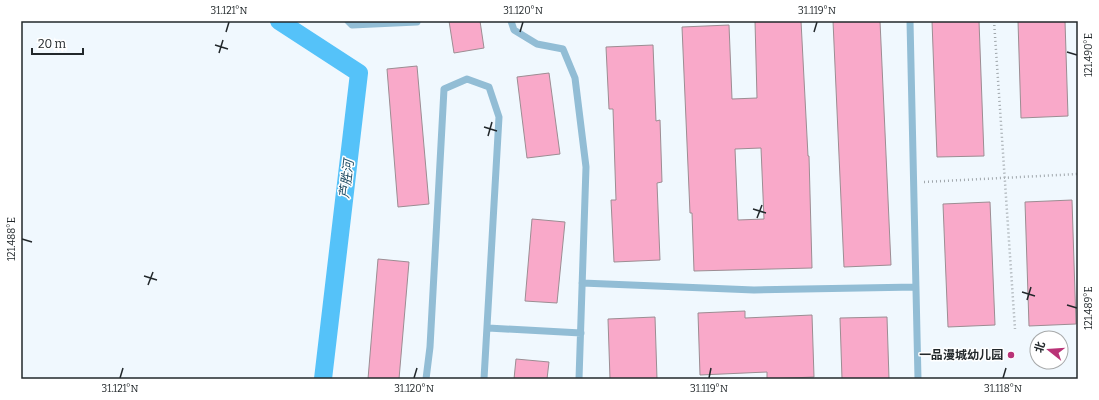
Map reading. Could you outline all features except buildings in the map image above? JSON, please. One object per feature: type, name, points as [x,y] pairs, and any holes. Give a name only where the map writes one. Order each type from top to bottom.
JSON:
[{"type":"lane","points":[[348,21],[352,25],[417,21]]},
{"type":"lane","points":[[510,21],[514,30],[537,44],[563,49],[575,78],[586,167],[579,379]]},
{"type":"lane","points":[[910,21],[918,379]]},
{"type":"lane","points":[[426,379],[430,347],[444,89],[467,79],[490,87],[499,117],[484,379]]},
{"type":"lane","points":[[582,283],[754,290],[916,287]]},
{"type":"lane","points":[[488,328],[581,333]]},
{"type":"path","points":[[994,21],[1015,329]]},
{"type":"path","points":[[914,182],[1078,174]]},
{"type":"waterway","name":"芦胜河","points":[[279,21],[359,73],[323,379]]},
{"type":"place","name":"一品漫城幼儿园","points":[[1011,355]]}]
